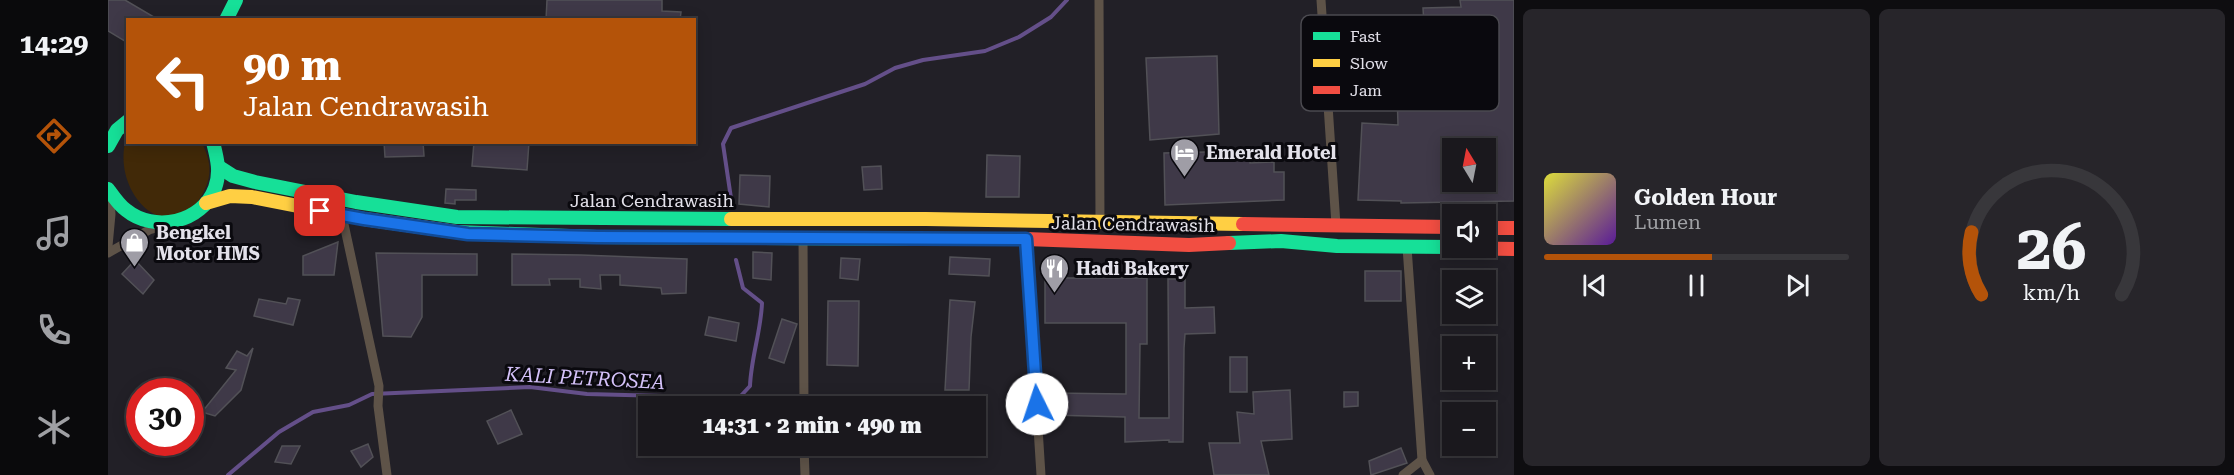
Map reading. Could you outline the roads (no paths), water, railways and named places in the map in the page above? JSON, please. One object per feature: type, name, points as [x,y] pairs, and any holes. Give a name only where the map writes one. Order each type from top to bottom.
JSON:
[{"type":"main road","points":[[227,18],[236,0]]},
{"type":"main road","points":[[108,146],[118,128]]},
{"type":"main road","points":[[206,203],[215,186],[219,167],[213,144]]},
{"type":"main road","name":"Jalan Cendrawasih","points":[[219,167],[233,176],[255,182],[356,202],[457,217],[902,219],[1442,227]]},
{"type":"main road","points":[[108,190],[118,206],[132,217],[150,223],[168,224]]},
{"type":"main road","name":"Jalan Cendrawasih","points":[[168,224],[182,221],[206,203],[230,196],[252,197],[342,215],[468,234],[597,237],[1026,239],[1189,245],[1281,242],[1337,246],[1442,248]]},
{"type":"main road","points":[[1496,228],[1514,228]]},
{"type":"main road","name":"Jalan Cendrawasih","points":[[1496,249],[1514,249]]},
{"type":"street","points":[[1099,0],[1100,221]]},
{"type":"street","points":[[1321,0],[1322,15]]},
{"type":"street","points":[[1328,111],[1336,225]]},
{"type":"street","points":[[108,190],[111,214],[108,246]]},
{"type":"street","points":[[342,215],[379,386],[378,406],[387,475]]},
{"type":"street","points":[[108,253],[149,230],[168,224]]},
{"type":"street","points":[[803,237],[804,396]]},
{"type":"street","points":[[1026,239],[1041,475]]},
{"type":"street","points":[[1407,247],[1422,460],[1430,475]]},
{"type":"street","points":[[804,456],[805,475]]},
{"type":"street","points":[[1403,475],[1422,460]]},
{"type":"waterway","name":"KALI PETROSEA","points":[[732,205],[723,144],[731,128],[865,84],[895,68],[923,60],[985,51],[1019,37],[1051,17],[1067,0]]},
{"type":"waterway","name":"KALI PETROSEA","points":[[228,475],[279,432],[313,412],[349,405],[372,394],[530,387],[587,394],[737,400],[750,386],[762,303],[743,288],[736,260]]},
{"type":"place","name":"Emerald Hotel","points":[[1185,178]]},
{"type":"place","name":"Bengkel Motor HMS","points":[[135,268]]},
{"type":"place","name":"Hadi Bakery","points":[[1055,294]]}]
